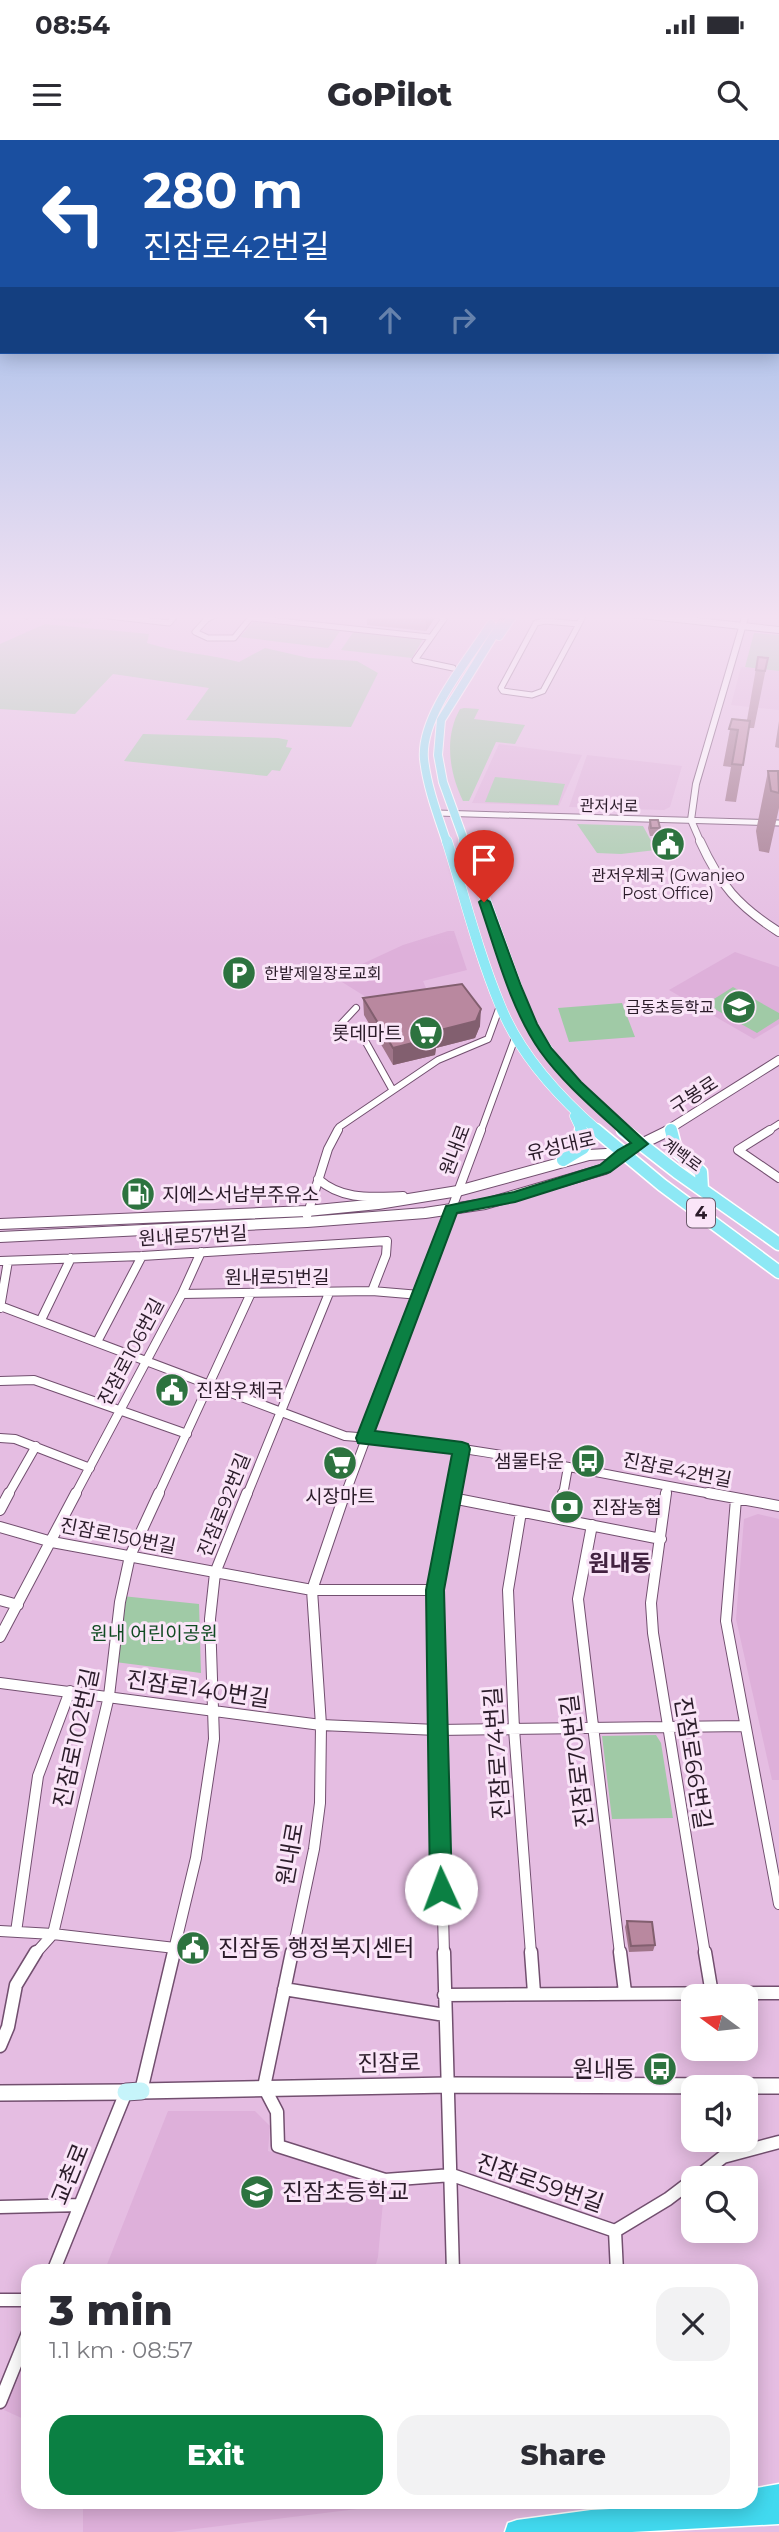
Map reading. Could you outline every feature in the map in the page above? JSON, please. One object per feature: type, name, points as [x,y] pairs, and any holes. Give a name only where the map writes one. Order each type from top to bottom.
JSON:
[{"type":"highway","points":[[758,2500],[779,2496]]},
{"type":"highway","points":[[517,2532],[687,2509]]},
{"type":"highway","points":[[591,2522],[779,2512]]},
{"type":"main road","points":[[427,726],[427,735]]},
{"type":"main road","name":"계백로","points":[[430,726],[424,757],[438,813],[500,1006],[515,1038],[543,1077],[570,1107],[623,1153],[779,1272]]},
{"type":"main road","name":"계백로","points":[[440,726],[438,755],[454,814],[530,1024],[546,1050],[576,1084],[641,1144],[779,1244]]},
{"type":"main road","points":[[563,1160],[583,1148],[587,1141],[586,1133],[570,1107]]},
{"type":"main road","points":[[671,1129],[676,1150],[701,1172],[702,1189]]},
{"type":"street","points":[[713,726],[696,784],[691,820],[714,872],[731,895],[750,913],[779,932]]},
{"type":"street","name":"관저서로","points":[[438,813],[779,823]]},
{"type":"street","points":[[307,1222],[307,1211],[339,1127],[438,1060],[488,1039],[500,1006]]},
{"type":"street","points":[[356,1008],[341,1024],[348,1032],[363,1037],[392,1089]]},
{"type":"street","name":"원내로","points":[[264,2087],[314,1849],[320,1803],[321,1725],[312,1590],[364,1438],[515,1038]]},
{"type":"street","name":"구봉로","points":[[623,1153],[671,1129],[779,1060]]},
{"type":"street","points":[[779,1124],[738,1150],[779,1178]]},
{"type":"street","name":"유성대로","points":[[0,1224],[307,1211],[431,1196],[458,1191],[563,1160],[623,1153]]},
{"type":"street","name":"유성대로","points":[[0,1237],[307,1222],[451,1210],[515,1197],[605,1168],[623,1153]]},
{"type":"street","points":[[318,1179],[328,1190],[338,1195],[431,1196]]},
{"type":"street","name":"원내로57번길","points":[[4,1261],[142,1256],[387,1241],[386,1255],[372,1292]]},
{"type":"street","name":"진잠로106번길","points":[[0,1637],[182,1294],[201,1252]]},
{"type":"street","points":[[97,1342],[142,1256]]},
{"type":"street","points":[[41,1320],[71,1258]]},
{"type":"street","points":[[0,1306],[4,1261]]},
{"type":"street","name":"원내로51번길","points":[[182,1294],[372,1292],[420,1295]]},
{"type":"street","name":"진잠로102번길","points":[[0,2046],[8,2032],[14,1991],[36,1951],[53,1934],[109,1696],[120,1602],[130,1556],[251,1293]]},
{"type":"street","name":"진잠로92번길","points":[[133,2092],[175,1948],[196,1858],[214,1739],[210,1619],[215,1573],[329,1293]]},
{"type":"street","name":"진잠로42번길","points":[[0,1306],[345,1436],[394,1438],[779,1506]]},
{"type":"street","points":[[0,1381],[34,1380],[187,1434]]},
{"type":"street","points":[[0,1438],[15,1439],[36,1446],[90,1468]]},
{"type":"street","points":[[0,1510],[36,1446]]},
{"type":"street","points":[[452,2175],[444,1995],[435,1590],[462,1449]]},
{"type":"street","points":[[559,1519],[568,1467]]},
{"type":"street","name":"진잠로66번길","points":[[667,1486],[651,1603],[653,1633],[710,1984]]},
{"type":"street","points":[[452,1498],[661,1539]]},
{"type":"street","points":[[736,1499],[726,1621],[779,1905]]},
{"type":"street","name":"진잠로74번길","points":[[521,1511],[508,1590],[513,1729],[534,1993]]},
{"type":"street","name":"진잠로70번길","points":[[592,1525],[578,1599],[625,1993]]},
{"type":"street","name":"진잠로150번길","points":[[0,1527],[52,1542],[312,1590]]},
{"type":"street","points":[[312,1590],[435,1590]]},
{"type":"street","points":[[0,1600],[18,1605]]},
{"type":"street","name":"진잠로140번길","points":[[0,1683],[321,1725]]},
{"type":"street","points":[[16,1932],[38,1776],[70,1691]]},
{"type":"street","points":[[321,1725],[437,1730],[744,1726]]},
{"type":"street","points":[[0,1931],[53,1934],[175,1948]]},
{"type":"street","points":[[284,1989],[445,2015]]},
{"type":"street","points":[[758,1993],[779,1993]]},
{"type":"street","points":[[444,1995],[681,1994]]},
{"type":"street","name":"진잠로","points":[[0,2094],[264,2087],[779,2085]]},
{"type":"street","name":"진잠로59번길","points":[[264,2087],[276,2112],[278,2146],[385,2180],[452,2175],[615,2231]]},
{"type":"street","name":"교촌로","points":[[56,2264],[133,2092]]},
{"type":"street","name":"진잠로59번길","points":[[711,2166],[723,2157],[779,2142]]},
{"type":"street","name":"진잠로59번길","points":[[452,2175],[453,2264]]},
{"type":"street","name":"진잠로59번길","points":[[615,2231],[681,2189]]},
{"type":"street","points":[[0,2207],[80,2206]]},
{"type":"street","name":"진잠로59번길","points":[[615,2231],[617,2264]]},
{"type":"street","points":[[0,2300],[21,2300]]},
{"type":"street","points":[[0,2402],[21,2350]]},
{"type":"shaded area","points":[[499,744],[582,755],[559,806],[472,803]]},
{"type":"shaded area","points":[[587,755],[682,766],[670,807],[664,810],[569,807]]},
{"type":"shaded area","points":[[454,931],[467,970],[423,981],[429,995],[374,1002],[334,977],[403,945]]},
{"type":"shaded area","name":"금동초등학교","points":[[735,952],[779,967],[779,1024],[754,1039],[669,990]]},
{"type":"shaded area","points":[[758,1514],[779,1519],[779,1780],[772,1780],[736,1619],[744,1519]]},
{"type":"shaded area","name":"진잠초등학교","points":[[168,2111],[255,2111],[270,2126],[268,2151],[374,2182],[383,2202],[376,2264],[107,2264]]},
{"type":"shaded area","points":[[21,2370],[21,2418],[4,2410]]},
{"type":"shaded area","points":[[83,2509],[357,2509],[172,2532],[83,2532]]},
{"type":"green space","points":[[453,726],[525,726],[515,744],[496,742],[469,801],[463,801],[454,778],[450,755]]},
{"type":"green space","points":[[143,734],[278,738],[288,740],[286,747],[292,748],[280,771],[272,770],[267,776],[124,761]]},
{"type":"green space","points":[[495,777],[565,784],[558,805],[485,802]]},
{"type":"green space","points":[[577,824],[643,826],[656,850],[621,854],[597,853]]},
{"type":"green space","points":[[733,987],[779,1013],[779,1019],[757,1033],[706,1004]]},
{"type":"green space","points":[[622,1003],[635,1037],[569,1042],[558,1008]]},
{"type":"green space","name":"원내 어린이공원","points":[[122,1596],[199,1604],[201,1673],[115,1662]]},
{"type":"green space","points":[[656,1735],[661,1743],[673,1818],[612,1819],[602,1736]]},
{"type":"building","points":[[730,726],[749,726],[743,765],[732,764],[738,730],[729,729]]},
{"type":"building","points":[[768,771],[778,771],[779,793],[771,791]]},
{"type":"building","points":[[650,820],[658,820],[660,828],[651,828]]},
{"type":"building","points":[[674,831],[679,839],[664,840],[659,832]]},
{"type":"building","points":[[462,984],[481,1009],[476,1021],[433,1032],[436,1037],[393,1048],[363,998]]},
{"type":"building","points":[[627,1921],[652,1922],[655,1945],[631,1946]]},
{"type":"place","name":"관저우체국 (Gwanjeo Post Office)","points":[[668,844]]},
{"type":"place","name":"한밭제일장로교회","points":[[239,973]]},
{"type":"place","name":"금동초등학교","points":[[739,1007]]},
{"type":"place","name":"롯데마트","points":[[426,1033]]},
{"type":"place","name":"지에스서남부주유소","points":[[138,1194]]},
{"type":"place","name":"진잠우체국","points":[[172,1390]]},
{"type":"place","name":"샘물타운","points":[[588,1461]]},
{"type":"place","name":"시장마트","points":[[340,1463]]},
{"type":"place","name":"진잠농협","points":[[567,1507]]},
{"type":"place","name":"진잠동 행정복지센터","points":[[193,1948]]},
{"type":"place","name":"원내동","points":[[660,2069]]},
{"type":"place","name":"진잠초등학교","points":[[257,2192]]},
{"type":"district","name":"원내동","points":[[620,1563]]},
{"type":"route","points":[[441,1889],[435,1590],[462,1449],[394,1438],[364,1438],[451,1210],[515,1197],[605,1168],[612,1165],[623,1153],[641,1144],[576,1084],[546,1050],[530,1024],[514,986],[484,902]]}]
